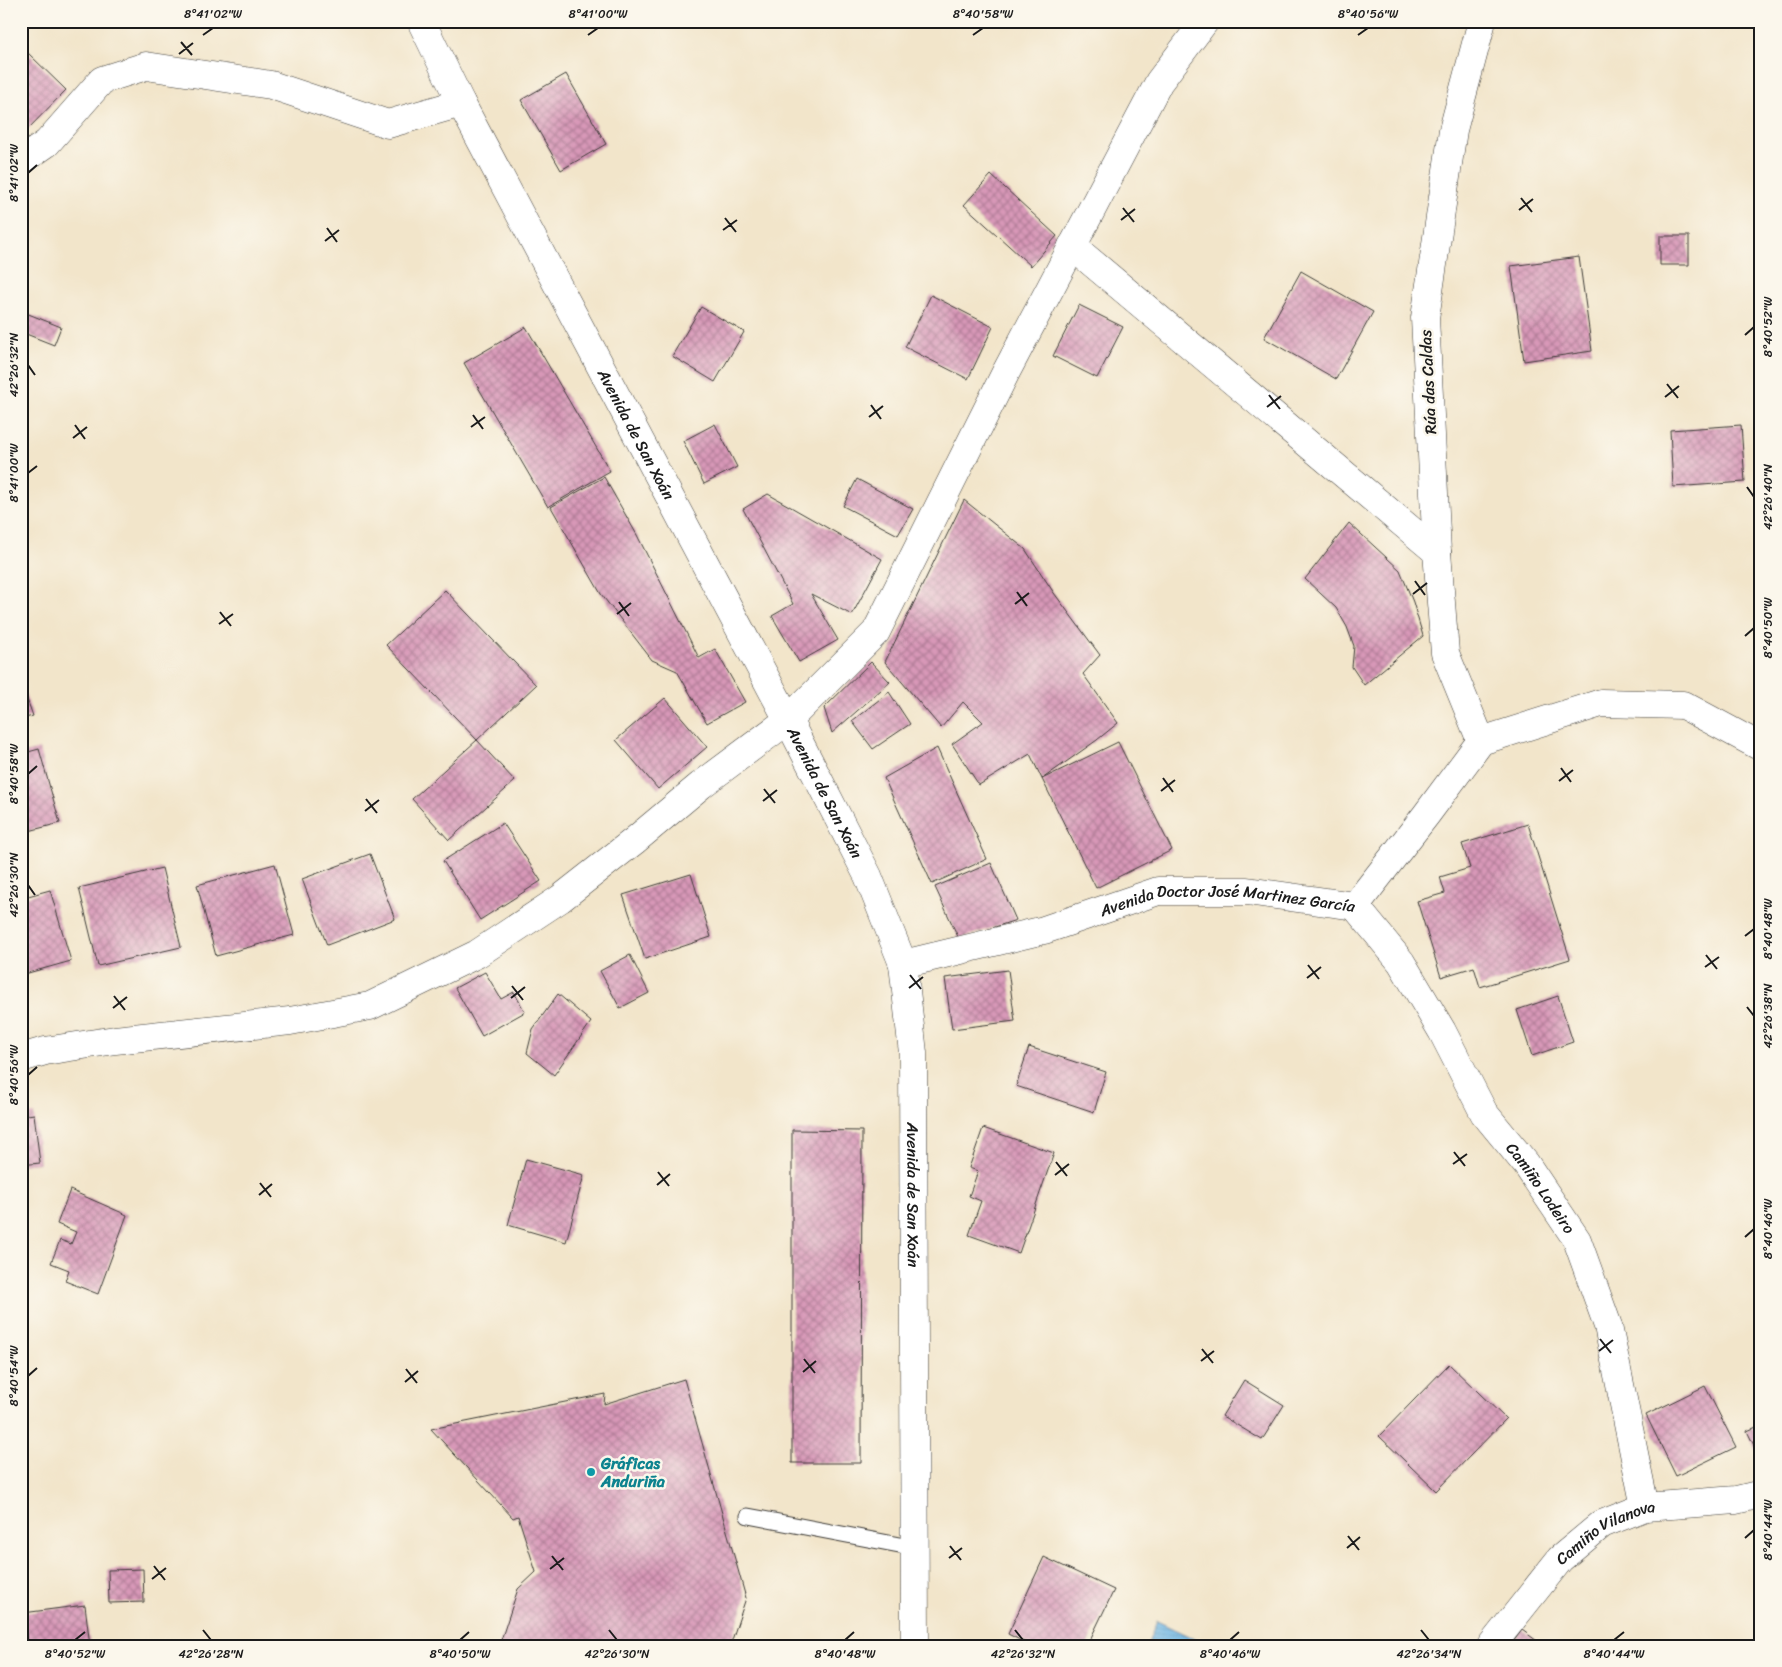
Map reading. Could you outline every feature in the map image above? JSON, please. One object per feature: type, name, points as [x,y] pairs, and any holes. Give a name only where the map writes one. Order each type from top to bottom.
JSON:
[{"type":"street","name":"Avenida de San Xoán","points":[[421,21],[461,103],[788,720],[868,876],[903,964],[913,1053],[915,1646]]},
{"type":"street","points":[[21,1058],[44,1051],[115,1040],[290,1021],[370,1006],[477,954],[560,899],[634,842],[701,784],[788,720],[876,632],[1005,374],[1159,82],[1205,21]]},
{"type":"street","name":"Rúa das Caldas","points":[[1481,741],[1445,653],[1436,552],[1425,318],[1452,134],[1482,21]]},
{"type":"street","points":[[21,161],[47,143],[102,80],[146,66],[271,85],[388,124],[461,103]]},
{"type":"street","points":[[1072,246],[1436,552]]},
{"type":"street","points":[[1481,741],[1601,703],[1683,705],[1761,746]]},
{"type":"street","name":"Avenida Doctor José Martinez García","points":[[903,964],[1044,930],[1158,891],[1247,891],[1355,906],[1481,741]]},
{"type":"street","name":"Camiño Lodeiro","points":[[1355,906],[1401,962],[1442,1031],[1484,1113],[1526,1164],[1577,1240],[1608,1326],[1645,1507]]},
{"type":"street","name":"Camiño Vilanova","points":[[1491,1646],[1560,1559],[1602,1524],[1645,1507],[1736,1500],[1761,1494]]},
{"type":"lane","points":[[748,1516],[914,1548]]},
{"type":"water","points":[[1157,1621],[1201,1642],[1200,1646],[1147,1646]]},
{"type":"building","points":[[28,53],[66,90],[24,133],[21,130],[21,60]]},
{"type":"building","points":[[566,74],[606,144],[561,170],[521,100]]},
{"type":"building","points":[[991,175],[1057,236],[1031,266],[964,205]]},
{"type":"building","points":[[1660,236],[1689,236],[1689,265],[1660,265]]},
{"type":"building","points":[[1579,257],[1592,351],[1524,361],[1511,266]]},
{"type":"building","points":[[1301,271],[1373,312],[1336,379],[1264,338]]},
{"type":"building","points":[[931,295],[993,327],[968,379],[905,347]]},
{"type":"building","points":[[1079,305],[1123,327],[1097,378],[1053,356]]},
{"type":"building","points":[[701,307],[744,332],[715,382],[672,356]]},
{"type":"building","points":[[21,311],[61,327],[54,345],[21,332]]},
{"type":"building","points":[[526,327],[610,471],[548,507],[464,363]]},
{"type":"building","points":[[715,424],[737,467],[704,484],[683,441]]},
{"type":"building","points":[[1741,425],[1745,482],[1673,487],[1670,430]]},
{"type":"building","points":[[604,477],[637,535],[699,658],[715,649],[745,702],[707,723],[677,671],[652,660],[601,594],[551,507]]},
{"type":"building","points":[[857,479],[913,509],[898,535],[843,506]]},
{"type":"building","points":[[768,494],[882,559],[852,615],[811,594],[838,640],[799,662],[772,616],[793,604],[743,509]]},
{"type":"building","points":[[964,500],[1025,549],[1054,593],[1100,655],[1083,674],[1118,723],[1042,779],[1030,754],[979,785],[952,744],[983,722],[963,702],[941,728],[885,662]]},
{"type":"building","points":[[1349,523],[1400,570],[1413,602],[1423,636],[1364,685],[1352,667],[1354,646],[1347,627],[1336,608],[1305,579]]},
{"type":"building","points":[[445,590],[536,685],[477,740],[386,645]]},
{"type":"building","points":[[871,662],[890,682],[832,733],[824,708]]},
{"type":"building","points":[[21,688],[23,688],[33,716],[21,719]]},
{"type":"building","points":[[889,692],[910,724],[873,749],[852,721]]},
{"type":"building","points":[[665,698],[707,747],[658,789],[616,740]]},
{"type":"building","points":[[477,740],[515,781],[449,840],[412,799]]},
{"type":"building","points":[[1118,742],[1172,850],[1096,888],[1042,779]]},
{"type":"building","points":[[937,748],[987,859],[932,884],[884,778]]},
{"type":"building","points":[[39,749],[60,823],[21,833],[21,754]]},
{"type":"building","points":[[503,823],[541,881],[480,920],[443,861]]},
{"type":"building","points":[[1528,824],[1570,959],[1480,987],[1474,967],[1441,977],[1417,901],[1445,893],[1440,877],[1470,868],[1462,844]]},
{"type":"building","points":[[370,854],[395,919],[327,945],[302,879]]},
{"type":"building","points":[[991,863],[1016,920],[959,939],[935,887]]},
{"type":"building","points":[[275,864],[294,935],[216,956],[197,885]]},
{"type":"building","points":[[162,868],[181,947],[98,966],[79,888]]},
{"type":"building","points":[[691,874],[711,937],[645,959],[623,895]]},
{"type":"building","points":[[50,890],[71,961],[21,975],[21,898]]},
{"type":"building","points":[[630,955],[649,993],[620,1008],[600,971]]},
{"type":"building","points":[[1008,970],[1015,1021],[952,1029],[945,978]]},
{"type":"building","points":[[485,972],[501,999],[514,992],[525,1012],[482,1036],[455,988]]},
{"type":"building","points":[[558,994],[591,1022],[554,1075],[527,1053],[533,1029]]},
{"type":"building","points":[[1558,996],[1573,1042],[1532,1056],[1517,1010]]},
{"type":"building","points":[[1029,1047],[1106,1072],[1094,1112],[1016,1086]]},
{"type":"building","points":[[34,1114],[40,1163],[21,1165],[21,1116]]},
{"type":"building","points":[[983,1128],[1054,1153],[1019,1253],[969,1235],[981,1201],[969,1196],[978,1171],[969,1168]]},
{"type":"building","points":[[792,1130],[862,1131],[861,1463],[792,1463]]},
{"type":"building","points":[[526,1159],[584,1175],[566,1242],[508,1225]]},
{"type":"building","points":[[70,1190],[127,1215],[98,1294],[65,1281],[69,1270],[51,1263],[60,1240],[71,1244],[76,1232],[57,1224]]},
{"type":"building","points":[[1449,1364],[1506,1419],[1436,1491],[1379,1436]]},
{"type":"building","name":"Gráficas Anduriña","points":[[684,1379],[746,1598],[730,1646],[499,1646],[518,1589],[536,1572],[518,1516],[513,1518],[431,1429],[605,1394],[604,1404]]},
{"type":"building","points":[[1244,1380],[1284,1405],[1262,1440],[1222,1416]]},
{"type":"building","points":[[1705,1386],[1736,1447],[1676,1476],[1646,1415]]},
{"type":"building","points":[[1761,1425],[1761,1460],[1747,1431]]},
{"type":"building","points":[[1044,1557],[1114,1590],[1087,1646],[1032,1646],[1008,1634]]},
{"type":"building","points":[[143,1569],[144,1602],[109,1603],[108,1570]]},
{"type":"building","points":[[85,1605],[90,1646],[21,1646],[21,1643],[27,1641],[23,1613]]},
{"type":"building","points":[[1522,1630],[1544,1646],[1510,1646]]},
{"type":"place","name":"Gráficas Anduriña","points":[[591,1472]]}]
